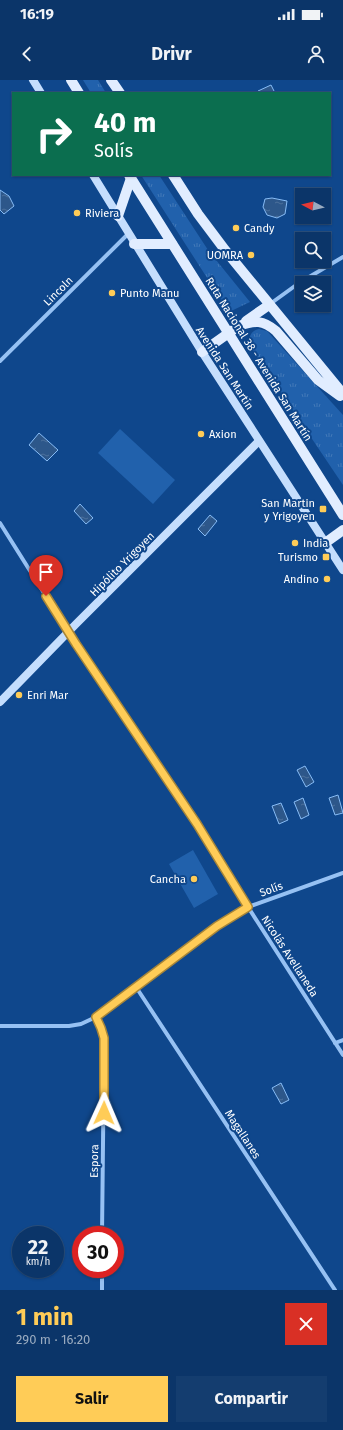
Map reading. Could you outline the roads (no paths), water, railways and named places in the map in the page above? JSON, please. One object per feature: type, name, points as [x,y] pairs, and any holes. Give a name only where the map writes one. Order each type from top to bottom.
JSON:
[{"type":"main road","points":[[33,80],[40,92]]},
{"type":"main road","points":[[70,80],[78,92]]},
{"type":"main road","points":[[111,80],[119,92]]},
{"type":"main road","name":"Avenida San Martín","points":[[94,176],[134,244],[202,352],[343,570]]},
{"type":"main road","points":[[118,216],[130,176]]},
{"type":"main road","name":"Ruta Nacional 38 - Avenida San Martín","points":[[130,176],[343,515]]},
{"type":"main road","points":[[174,176],[198,214],[216,238],[343,394]]},
{"type":"main road","points":[[134,244],[172,244]]},
{"type":"main road","points":[[202,352],[269,305]]},
{"type":"main road","points":[[239,326],[254,321],[269,325],[276,331],[318,380],[343,398]]},
{"type":"main road","name":"Hipólito Yrigoyen","points":[[0,702],[259,441]]},
{"type":"main road","points":[[331,496],[343,502]]},
{"type":"main road","points":[[325,543],[343,530]]},
{"type":"street","name":"Lincoln","points":[[0,361],[128,234]]},
{"type":"street","points":[[269,305],[299,283],[343,257]]},
{"type":"street","name":"Nicolás Avellaneda","points":[[0,523],[69,632],[197,824],[343,1056]]},
{"type":"street","name":"Solís","points":[[0,1026],[69,1026],[81,1024],[96,1017],[217,926],[248,907],[343,873]]},
{"type":"street","name":"Magallanes","points":[[136,987],[335,1290]]},
{"type":"street","name":"Espora","points":[[96,1017],[104,1038],[102,1226]]},
{"type":"street","points":[[335,1043],[343,1040]]},
{"type":"street","points":[[102,1278],[102,1290]]},
{"type":"water","points":[[271,85],[274,92],[258,92]]},
{"type":"water","points":[[0,190],[9,196],[14,206],[4,214],[0,210]]},
{"type":"water","points":[[272,198],[287,201],[285,214],[277,218],[267,215],[263,207],[265,199]]},
{"type":"water","points":[[39,433],[58,450],[47,461],[29,445]]},
{"type":"water","points":[[80,504],[93,518],[86,524],[74,511]]},
{"type":"water","points":[[210,515],[217,521],[205,536],[198,529]]},
{"type":"water","points":[[305,766],[314,782],[306,787],[297,770]]},
{"type":"water","points":[[338,795],[343,813],[335,815],[329,798]]},
{"type":"water","points":[[303,798],[309,815],[301,819],[294,802]]},
{"type":"water","points":[[281,803],[288,820],[279,824],[272,806]]},
{"type":"water","points":[[281,1083],[289,1100],[281,1104],[272,1088]]},
{"type":"place","name":"Riviera","points":[[77,213]]},
{"type":"place","name":"Candy","points":[[236,228]]},
{"type":"place","name":"UOMRA","points":[[251,255]]},
{"type":"place","name":"Punto Manu","points":[[112,293]]},
{"type":"place","name":"Axion","points":[[201,434]]},
{"type":"place","name":"San Martin y Yrigoyen","points":[[323,509]]},
{"type":"place","name":"India","points":[[295,543]]},
{"type":"place","name":"Turismo","points":[[326,557]]},
{"type":"place","name":"Andino","points":[[327,579]]},
{"type":"place","name":"Enri Mar","points":[[19,695]]},
{"type":"place","name":"Cancha","points":[[194,879]]}]
